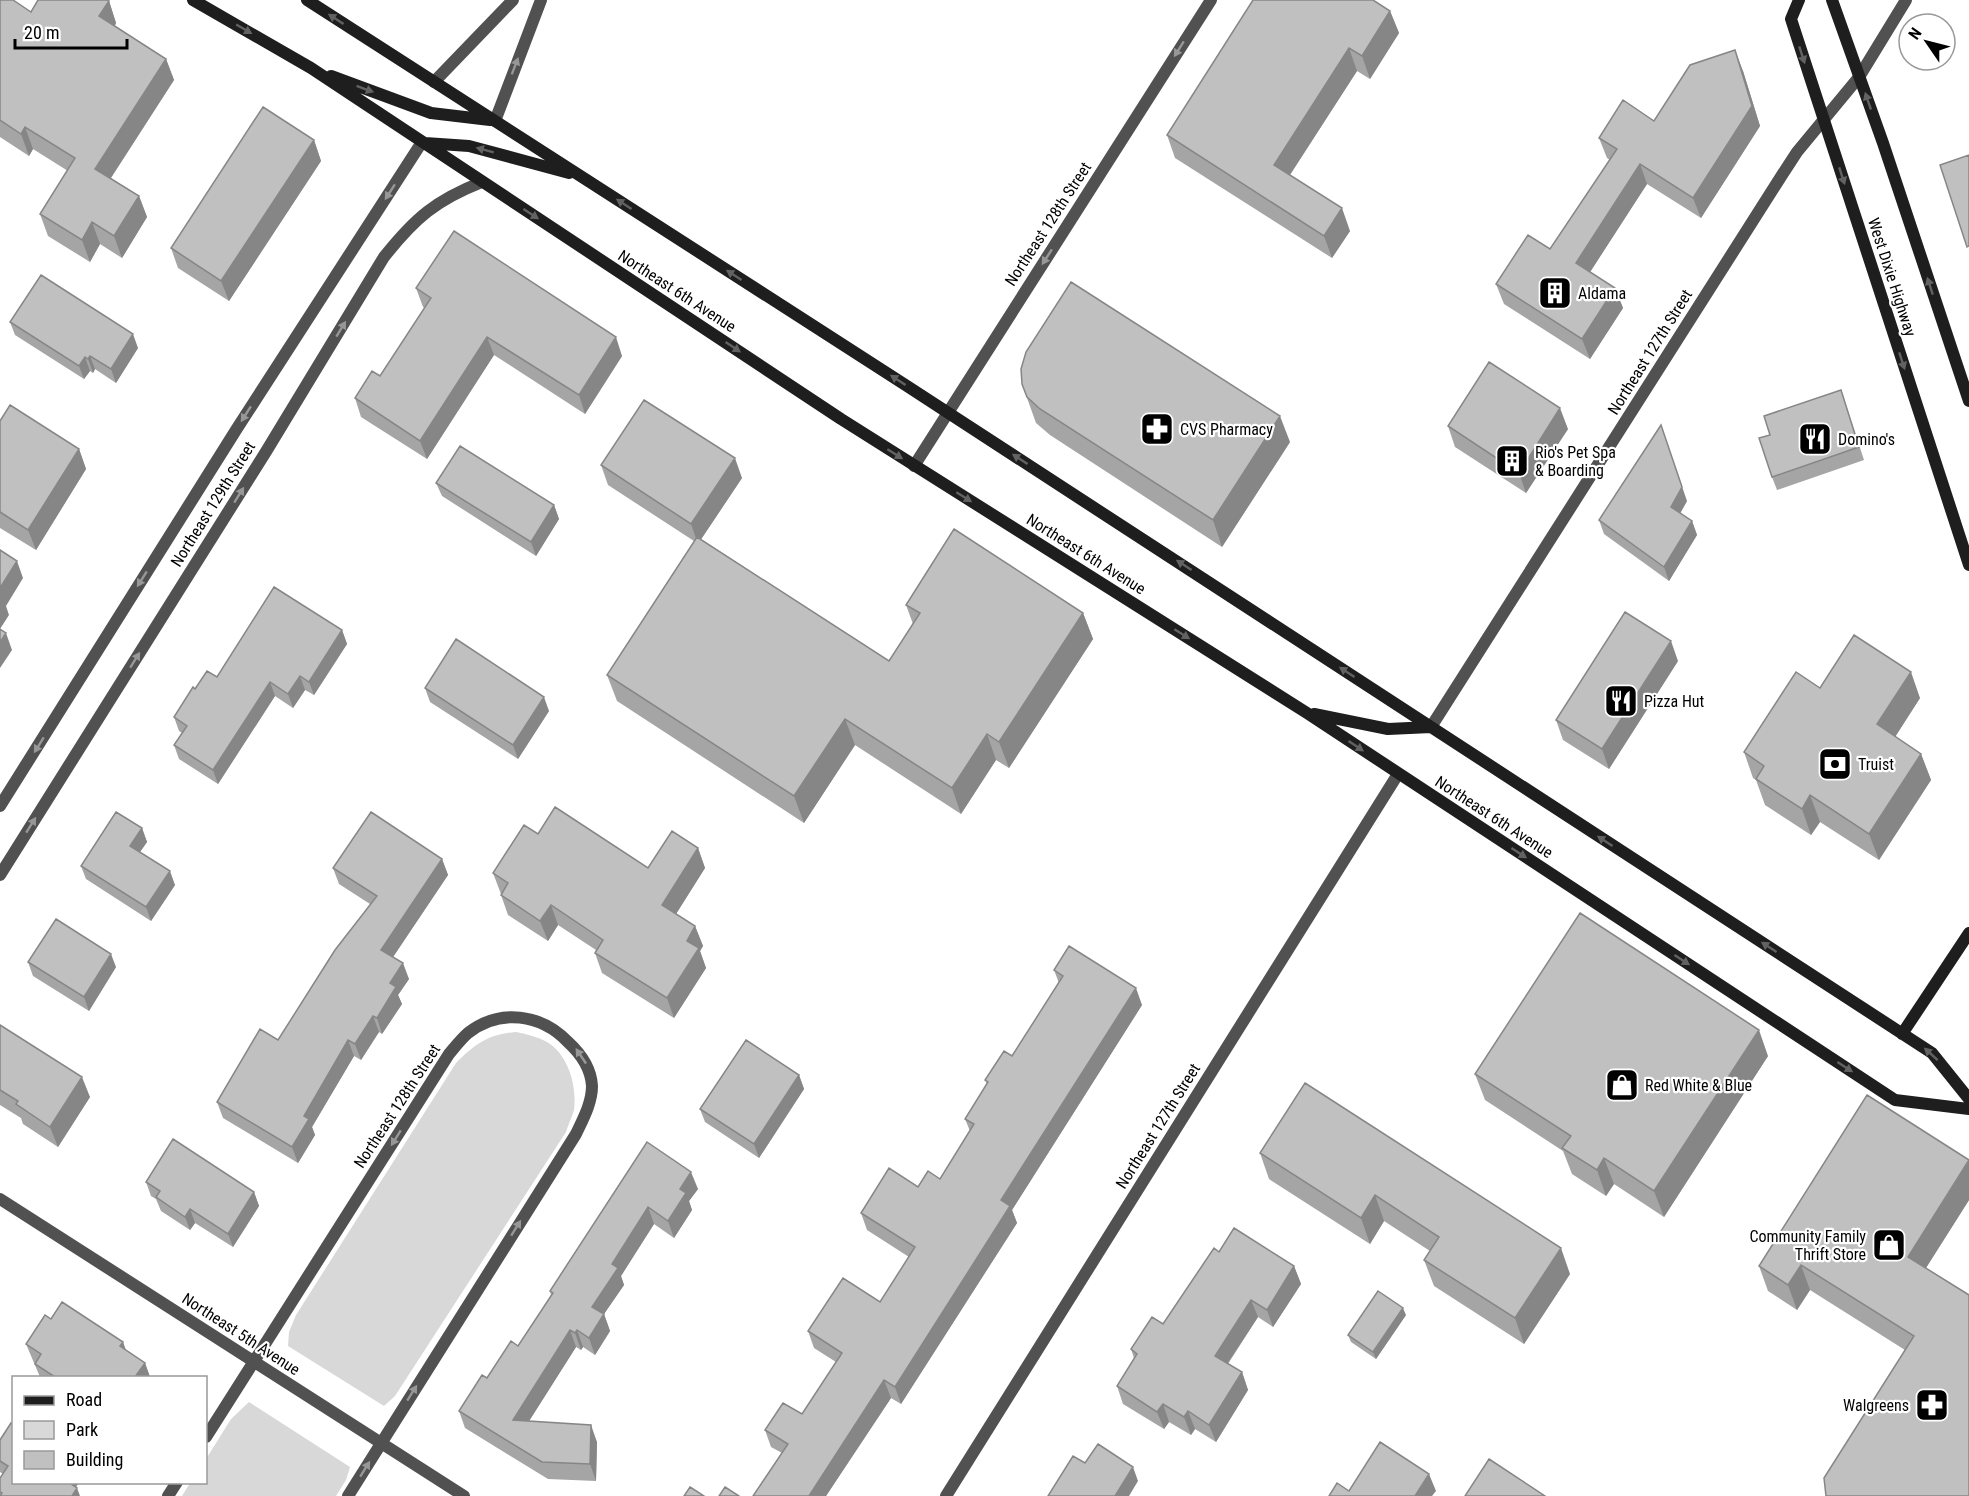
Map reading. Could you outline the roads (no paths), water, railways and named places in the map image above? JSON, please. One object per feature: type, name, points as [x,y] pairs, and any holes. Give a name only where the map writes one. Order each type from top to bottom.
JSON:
[{"type":"main road","name":"Northeast 6th Avenue","points":[[193,0],[311,68],[914,466],[1307,713],[1895,1100],[1969,1109]]},
{"type":"main road","points":[[307,0],[947,412],[1932,1053],[1969,1099]]},
{"type":"main road","name":"West Dixie Highway","points":[[1799,0],[1791,19],[1969,565]]},
{"type":"main road","name":"West Dixie Highway","points":[[1832,0],[1969,401]]},
{"type":"main road","points":[[311,68],[430,113],[495,121]]},
{"type":"main road","points":[[422,142],[469,146],[581,177]]},
{"type":"main road","points":[[1307,713],[1388,729],[1431,727]]},
{"type":"main road","points":[[1902,1034],[1969,933]]},
{"type":"street","points":[[434,82],[513,0]]},
{"type":"street","points":[[495,121],[541,0]]},
{"type":"street","name":"Northeast 128th Street","points":[[914,466],[1211,0]]},
{"type":"street","name":"Northeast 127th Street","points":[[1431,727],[1775,185],[1797,152],[1860,77],[1906,0]]},
{"type":"street","name":"Northeast 129th Street","points":[[0,806],[236,430],[422,142]]},
{"type":"street","name":"Northeast 129th Street","points":[[0,874],[267,450],[384,257],[406,229],[430,207],[455,192],[482,182]]},
{"type":"street","name":"Northeast 127th Street","points":[[946,1496],[1398,774]]},
{"type":"street","name":"Northeast 128th Street","points":[[207,1435],[449,1054],[468,1033],[489,1021],[513,1016],[538,1021],[561,1035],[578,1051],[587,1067],[592,1086],[588,1109],[576,1134],[348,1496]]},
{"type":"street","name":"Northeast 5th Avenue","points":[[0,1199],[464,1496]]},
{"type":"place","name":"Aldama","points":[[1555,293]]},
{"type":"place","name":"CVS Pharmacy","points":[[1157,429]]},
{"type":"place","name":"Domino's","points":[[1815,439]]},
{"type":"place","name":"Rio's Pet Spa & Boarding","points":[[1512,461]]},
{"type":"place","name":"Pizza Hut","points":[[1621,701]]},
{"type":"place","name":"Truist","points":[[1835,764]]},
{"type":"place","name":"Red White & Blue","points":[[1622,1085]]},
{"type":"place","name":"Community Family Thrift Store","points":[[1889,1245]]},
{"type":"place","name":"Walgreens","points":[[1932,1405]]}]
